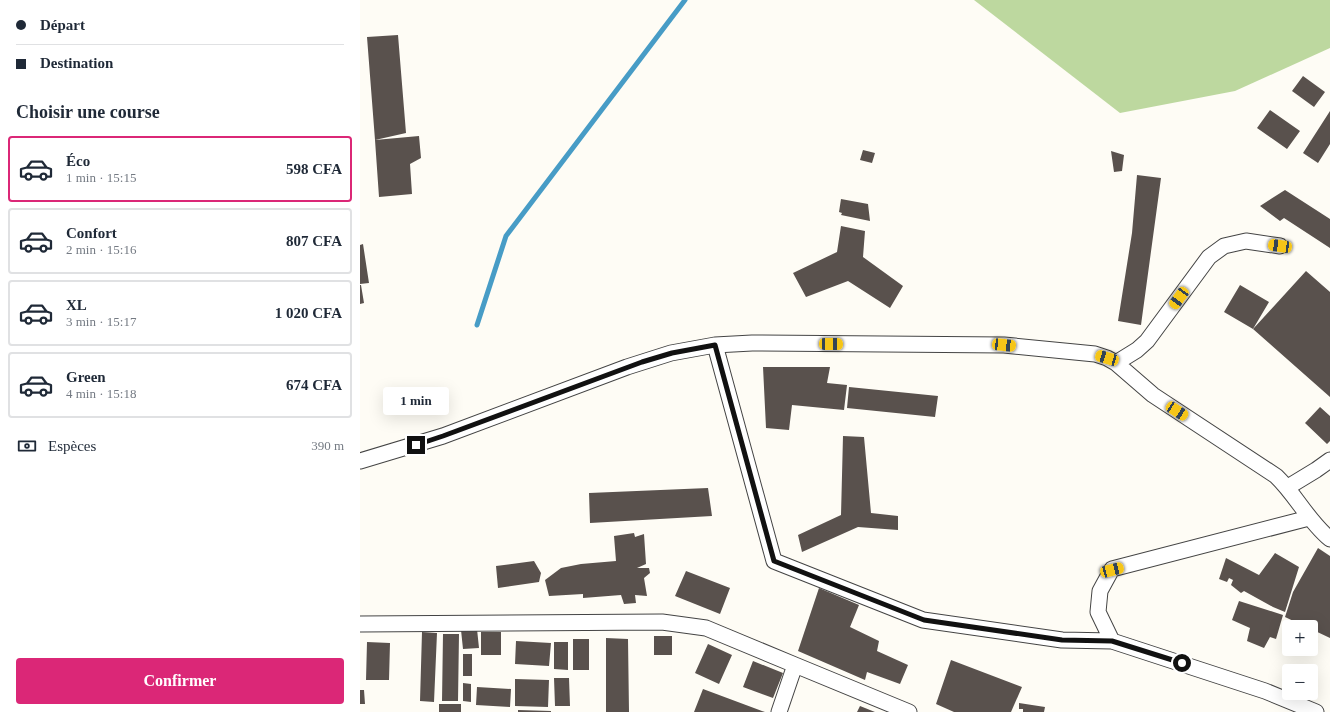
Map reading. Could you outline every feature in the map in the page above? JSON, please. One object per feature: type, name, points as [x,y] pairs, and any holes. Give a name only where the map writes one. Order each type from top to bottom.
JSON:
[{"type":"street","points":[[1116,363],[1137,350],[1147,341],[1209,257],[1224,246],[1246,241],[1280,246]]},
{"type":"street","points":[[360,461],[443,436],[619,370],[672,353],[715,345],[752,343],[1004,345],[1095,354],[1116,363],[1153,395],[1276,476],[1288,487],[1309,518],[1321,532],[1330,539]]},
{"type":"street","points":[[715,345],[774,561],[924,620],[1062,640],[1112,641],[1265,691],[1316,712]]},
{"type":"street","points":[[1288,487],[1330,460]]},
{"type":"street","points":[[1112,641],[1098,612],[1100,591],[1112,570],[1309,518]]},
{"type":"street","points":[[360,624],[662,622],[706,628],[909,712]]},
{"type":"street","points":[[779,712],[795,665]]},
{"type":"green space","points":[[974,0],[1330,0],[1330,48],[1235,91],[1120,113]]},
{"type":"building","points":[[398,35],[406,133],[375,140],[367,37]]},
{"type":"building","points":[[1303,76],[1325,92],[1314,107],[1292,91]]},
{"type":"building","points":[[1270,110],[1300,131],[1287,149],[1257,128]]},
{"type":"building","points":[[1330,111],[1330,144],[1318,163],[1303,153]]},
{"type":"building","points":[[419,136],[421,158],[410,164],[412,194],[379,197],[375,140]]},
{"type":"building","points":[[863,150],[875,153],[872,163],[860,160]]},
{"type":"building","points":[[1111,151],[1124,155],[1122,171],[1114,172]]},
{"type":"building","points":[[1137,175],[1161,178],[1141,325],[1118,321],[1132,233]]},
{"type":"building","points":[[1285,190],[1330,219],[1330,248],[1284,218],[1280,221],[1260,206]]},
{"type":"building","points":[[841,199],[868,204],[870,221],[841,215],[842,213],[839,212]]},
{"type":"building","points":[[841,226],[865,231],[863,257],[903,286],[890,308],[848,281],[806,297],[793,273],[837,252]]},
{"type":"building","points":[[363,244],[369,283],[360,284],[360,245]]},
{"type":"building","points":[[1306,271],[1330,292],[1330,397],[1253,329]]},
{"type":"building","points":[[360,285],[364,303],[360,304]]},
{"type":"building","points":[[1240,285],[1269,302],[1253,329],[1224,312]]},
{"type":"building","points":[[763,367],[830,367],[827,383],[847,385],[844,410],[792,405],[789,430],[766,428]]},
{"type":"building","points":[[849,387],[938,396],[935,417],[847,408]]},
{"type":"building","points":[[1320,407],[1330,416],[1330,441],[1327,444],[1305,423]]},
{"type":"building","points":[[843,436],[864,437],[871,513],[898,516],[898,530],[858,527],[802,552],[798,535],[841,515]]},
{"type":"building","points":[[708,488],[712,516],[590,523],[589,493]]},
{"type":"building","points":[[634,533],[635,537],[644,534],[646,564],[637,568],[649,568],[650,573],[644,578],[647,596],[635,595],[636,603],[624,604],[621,595],[583,598],[583,594],[549,596],[545,580],[561,568],[581,564],[616,561],[614,536]]},
{"type":"building","points":[[1318,548],[1330,556],[1330,638],[1318,632],[1318,620],[1291,620],[1285,617],[1293,592]]},
{"type":"building","points":[[1275,553],[1299,567],[1285,612],[1244,591],[1241,593],[1231,585],[1233,580],[1229,578],[1227,582],[1219,579],[1226,558],[1259,575]]},
{"type":"building","points":[[534,561],[541,573],[539,582],[498,588],[496,566]]},
{"type":"building","points":[[686,571],[730,588],[720,614],[675,596]]},
{"type":"building","points":[[819,588],[859,605],[850,627],[879,641],[877,651],[908,665],[900,684],[867,672],[865,680],[798,651]]},
{"type":"building","points":[[1239,601],[1283,615],[1276,639],[1270,637],[1264,648],[1247,641],[1250,628],[1232,620]]},
{"type":"building","points":[[477,629],[479,648],[463,649],[461,630]]},
{"type":"building","points":[[422,632],[437,633],[434,702],[420,701]]},
{"type":"building","points":[[481,632],[501,632],[501,655],[481,655]]},
{"type":"building","points":[[443,634],[459,634],[458,701],[442,701]]},
{"type":"building","points":[[654,636],[672,636],[672,655],[654,655]]},
{"type":"building","points":[[606,638],[628,639],[629,712],[606,712]]},
{"type":"building","points":[[573,639],[589,639],[589,670],[573,670]]},
{"type":"building","points":[[516,641],[551,643],[549,666],[515,664]]},
{"type":"building","points":[[367,642],[390,643],[389,680],[366,680]]},
{"type":"building","points":[[554,642],[568,642],[568,670],[554,669]]},
{"type":"building","points":[[708,644],[732,655],[719,684],[695,673]]},
{"type":"building","points":[[463,654],[472,654],[472,676],[463,676]]},
{"type":"building","points":[[951,660],[1022,687],[1011,712],[954,712],[936,704]]},
{"type":"building","points":[[753,661],[783,673],[773,698],[743,687]]},
{"type":"building","points":[[554,678],[569,678],[570,706],[555,706]]},
{"type":"building","points":[[515,679],[549,680],[548,707],[515,706]]},
{"type":"building","points":[[463,683],[471,684],[471,702],[463,701]]},
{"type":"building","points":[[477,687],[511,689],[510,707],[476,705]]},
{"type":"building","points":[[703,689],[765,712],[694,712]]},
{"type":"building","points":[[360,690],[364,690],[365,704],[360,704]]},
{"type":"building","points":[[1019,703],[1045,707],[1044,712],[1023,712],[1023,709],[1019,709]]},
{"type":"building","points":[[439,704],[461,704],[461,712],[439,712]]},
{"type":"building","points":[[860,706],[875,712],[857,712]]},
{"type":"building","points":[[518,710],[551,711],[551,712],[518,712]]},
{"type":"waterway","points":[[477,325],[506,236],[685,0]]},
{"type":"route","points":[[416,445],[642,362],[672,353],[715,345],[774,561],[924,620],[1062,640],[1112,641],[1182,663]]}]
